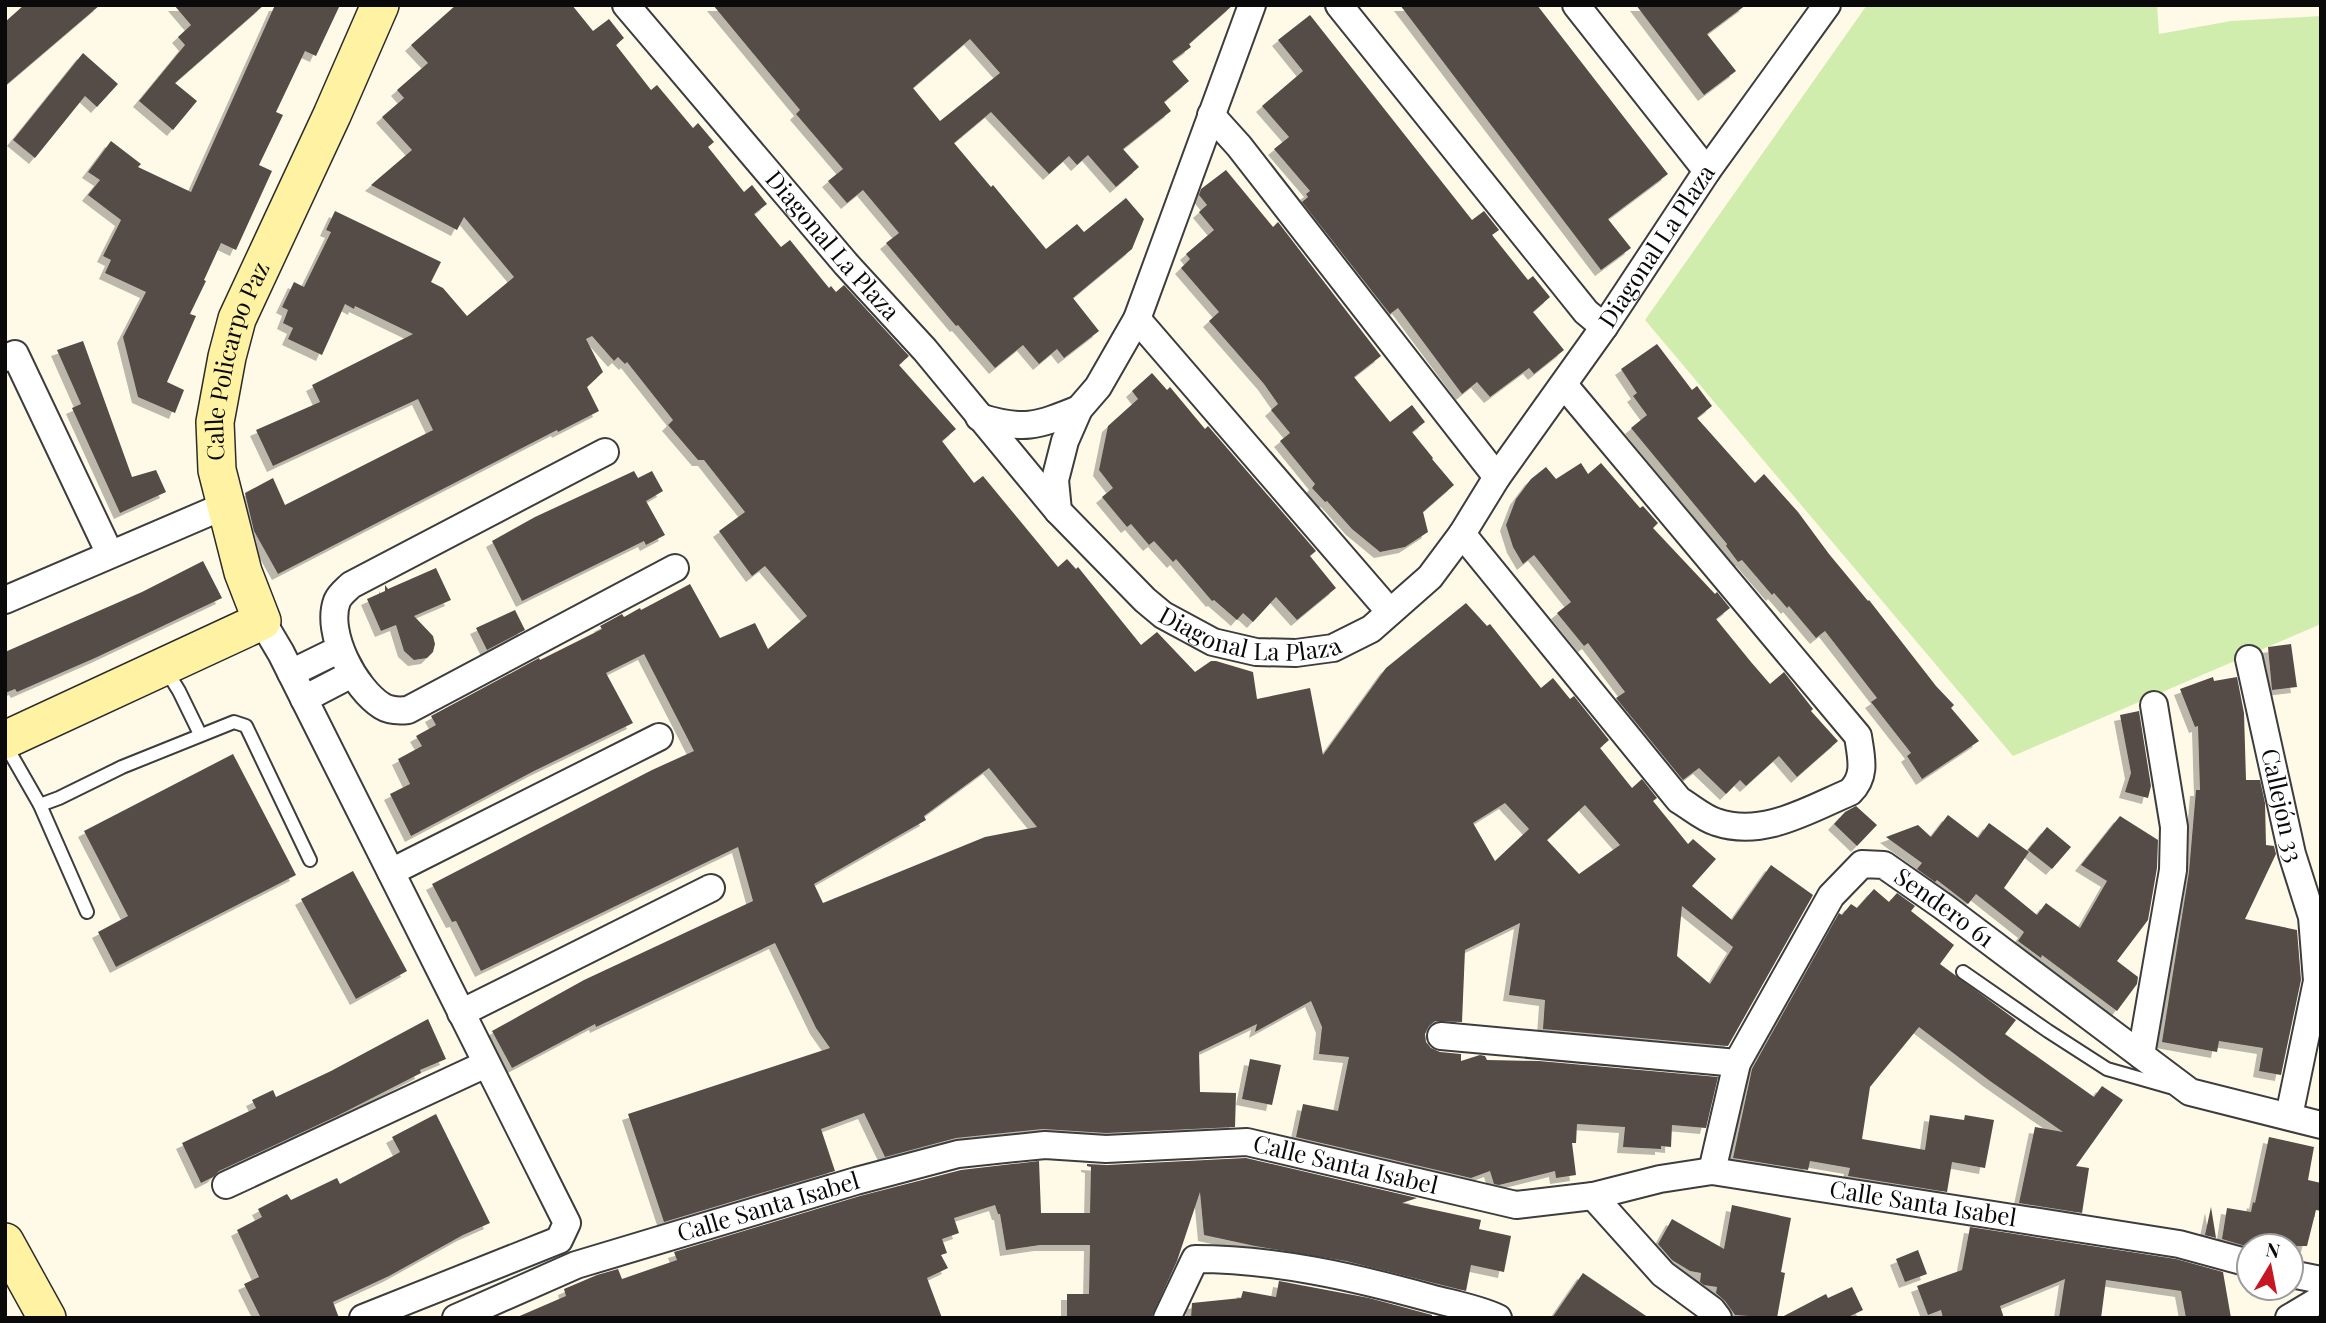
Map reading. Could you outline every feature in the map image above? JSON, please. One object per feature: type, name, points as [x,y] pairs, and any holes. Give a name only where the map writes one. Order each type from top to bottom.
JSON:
[{"type":"street","name":"Calle Policarpo Paz","points":[[262,621],[243,572],[216,470],[215,422],[227,357],[237,319],[380,5]]},
{"type":"street","name":"Diagonal La Plaza","points":[[626,5],[837,254],[925,350],[1058,511],[1144,600],[1163,615],[1213,642],[1256,652],[1296,653],[1333,648],[1371,629],[1430,577],[1462,534],[1497,477],[1604,327],[1819,8]]},
{"type":"street","points":[[1058,511],[1055,480],[1065,441],[1079,409],[1098,387],[1136,319],[1252,5]]},
{"type":"street","points":[[1339,5],[1586,312],[1604,327]]},
{"type":"street","points":[[1576,5],[1707,171]]},
{"type":"street","points":[[1211,116],[1256,168],[1497,477]]},
{"type":"street","points":[[1136,319],[1390,612]]},
{"type":"street","points":[[5,358],[15,354],[110,554]]},
{"type":"street","points":[[1462,534],[1679,800],[1714,822],[1745,828],[1785,821],[1850,792],[1857,786],[1862,775],[1858,736],[1564,385]]},
{"type":"street","points":[[979,416],[1002,424],[1033,427],[1079,409]]},
{"type":"street","points":[[605,452],[351,585],[343,592],[335,611],[340,649],[352,674],[365,691],[382,706],[396,711],[408,710],[675,568]]},
{"type":"street","points":[[5,600],[225,506]]},
{"type":"street","points":[[5,742],[262,621],[291,673],[567,1223],[559,1240],[363,1318]]},
{"type":"street","points":[[291,673],[340,649]]},
{"type":"street","name":"Callejón 33","points":[[2249,659],[2292,854],[2312,917],[2317,981],[2290,1116]]},
{"type":"street","points":[[304,699],[352,674]]},
{"type":"street","points":[[2141,1055],[2173,870],[2174,827],[2154,705]]},
{"type":"street","points":[[391,872],[659,737]]},
{"type":"street","name":"Sendero 61","points":[[1712,1171],[1737,1063],[1831,896],[1862,864],[1884,865],[2190,1092],[2321,1125]]},
{"type":"street","points":[[461,1013],[711,888]]},
{"type":"street","points":[[1441,1036],[1737,1063]]},
{"type":"street","points":[[226,1185],[486,1064]]},
{"type":"street","name":"Calle Santa Isabel","points":[[456,1318],[576,1265],[856,1181],[958,1154],[1045,1145],[1106,1149],[1247,1142],[1516,1205],[1593,1196],[1660,1179],[1712,1171],[2179,1244],[2235,1259]]},
{"type":"street","points":[[1593,1196],[1663,1273],[1712,1310],[1718,1318]]},
{"type":"street","points":[[5,1242],[47,1318]]},
{"type":"street","points":[[1167,1318],[1195,1259],[1223,1259],[1317,1271],[1393,1287],[1498,1318]]},
{"type":"street","points":[[2289,1318],[2321,1299]]},
{"type":"lane","points":[[163,666],[179,691],[200,734]]},
{"type":"lane","points":[[40,804],[59,798],[122,767],[200,734],[234,722],[246,726],[310,860]]},
{"type":"lane","points":[[5,742],[40,804],[87,912]]},
{"type":"lane","points":[[1963,972],[2107,1069],[2190,1092]]},
{"type":"green space","points":[[1867,5],[2157,5],[2159,34],[2231,21],[2321,16],[2321,624],[2013,756],[1645,320]]},
{"type":"building","points":[[24,5],[100,5],[5,86],[5,22]]},
{"type":"building","points":[[174,5],[264,5],[175,83],[197,101],[173,130],[139,101],[185,45],[178,37],[191,25]]},
{"type":"building","points":[[275,5],[340,5],[316,56],[305,51],[276,112],[283,115],[259,165],[272,171],[236,250],[221,243],[190,314],[196,316],[167,382],[184,390],[175,413],[138,397],[123,337],[146,292],[105,273],[111,260],[103,256],[121,220],[88,195],[100,180],[88,172],[111,141],[141,164],[138,167],[191,192]]},
{"type":"building","points":[[456,5],[572,5],[593,31],[609,19],[624,38],[616,45],[651,90],[657,85],[693,128],[698,123],[714,142],[708,147],[744,192],[752,185],[767,204],[754,214],[781,247],[790,240],[829,288],[831,286],[836,292],[844,285],[909,356],[899,365],[956,429],[942,441],[974,483],[983,476],[1058,567],[1067,559],[1076,569],[1078,567],[1141,645],[1157,632],[1195,672],[1211,661],[1216,661],[1253,672],[1257,699],[1310,688],[1323,755],[1386,668],[1466,603],[1487,626],[1490,624],[1541,688],[1553,678],[1570,699],[1574,696],[1609,740],[1600,748],[1632,788],[1642,779],[1657,798],[1653,801],[1688,844],[1693,839],[1716,859],[1692,886],[1732,920],[1771,865],[1813,895],[1728,1046],[1543,1029],[1545,1000],[1509,995],[1520,923],[1465,950],[1462,1022],[1435,1021],[1425,1034],[1426,1042],[1440,1052],[1461,1054],[1461,1061],[1480,1055],[1487,1060],[1539,1061],[1718,1077],[1706,1128],[1672,1125],[1671,1147],[1661,1146],[1661,1149],[1623,1147],[1625,1127],[1577,1124],[1576,1143],[1572,1143],[1576,1175],[1556,1178],[1555,1171],[1499,1185],[1494,1184],[1490,1171],[1471,1178],[1296,1137],[1303,1104],[1338,1111],[1349,1057],[1319,1054],[1322,1027],[1311,1001],[1255,1032],[1257,1024],[1199,1052],[1200,1092],[1236,1093],[1235,1127],[1106,1133],[1043,1129],[956,1138],[885,1157],[864,1113],[821,1129],[835,1171],[664,1222],[628,1114],[830,1048],[816,1028],[775,943],[596,1027],[595,1024],[512,1068],[492,1031],[584,980],[753,901],[738,847],[481,971],[456,921],[452,922],[432,884],[694,751],[644,654],[606,673],[633,723],[534,771],[411,836],[390,794],[410,784],[398,759],[422,746],[416,736],[436,725],[431,716],[539,658],[540,660],[602,629],[600,626],[622,614],[624,617],[640,608],[641,610],[690,584],[720,638],[755,623],[768,649],[807,616],[765,566],[752,576],[719,531],[745,512],[704,460],[698,460],[668,425],[673,420],[627,362],[625,364],[618,357],[614,361],[592,336],[586,339],[603,372],[587,387],[599,411],[278,574],[254,531],[245,493],[273,478],[285,505],[433,430],[418,399],[273,466],[256,430],[320,402],[312,385],[413,334],[355,306],[354,309],[345,304],[322,355],[288,339],[293,328],[283,323],[288,310],[282,307],[294,282],[304,287],[331,232],[326,230],[335,211],[441,262],[431,282],[443,288],[467,316],[514,277],[464,217],[457,230],[371,185],[412,150],[382,117],[404,98],[397,90],[428,63],[411,45]],"holes":[[[989,768],[1037,827],[985,837],[823,903],[814,884],[926,820],[924,816]],[[1505,803],[1529,829],[1495,861],[1473,823]],[[1585,805],[1620,845],[1579,874],[1547,840]],[[1682,906],[1733,947],[1710,984],[1677,956]]]},
{"type":"building","points":[[713,5],[1233,5],[1189,44],[1191,47],[1172,61],[1189,81],[1164,102],[1171,111],[1123,149],[1139,167],[1116,187],[1088,155],[1077,165],[1069,156],[1049,174],[991,112],[954,143],[1046,249],[1077,224],[1084,232],[1126,198],[1144,219],[1132,249],[1073,298],[1099,331],[1064,358],[1057,349],[1039,364],[1023,345],[995,368],[886,243],[899,233],[863,190],[847,203],[828,181],[843,169],[796,114],[800,110]],"holes":[[[970,39],[1000,73],[940,121],[913,88]]]},
{"type":"building","points":[[1400,5],[1537,5],[1668,174],[1608,219],[1631,248],[1601,270]]},
{"type":"building","points":[[1636,5],[1746,5],[1707,34],[1736,71],[1704,95]]},
{"type":"building","points":[[1310,15],[1472,220],[1484,211],[1499,230],[1492,235],[1528,280],[1533,276],[1550,297],[1533,312],[1564,350],[1534,374],[1529,368],[1490,397],[1477,382],[1462,394],[1398,308],[1390,314],[1302,202],[1310,191],[1274,149],[1289,137],[1262,106],[1303,71],[1278,40]]},
{"type":"building","points":[[83,53],[118,84],[97,107],[85,96],[35,158],[13,140]]},
{"type":"building","points":[[1226,170],[1273,227],[1278,222],[1381,356],[1354,377],[1390,422],[1412,405],[1425,422],[1412,432],[1454,485],[1423,512],[1428,532],[1405,547],[1380,552],[1352,529],[1312,488],[1315,484],[1280,441],[1290,433],[1271,410],[1278,404],[1209,321],[1219,312],[1181,268],[1190,259],[1186,254],[1214,230],[1199,212],[1207,205],[1199,195],[1201,189]]},
{"type":"building","points":[[83,341],[132,477],[156,470],[166,492],[120,513],[72,408],[81,404],[57,350]]},
{"type":"building","points":[[1657,344],[1692,390],[1697,386],[1712,406],[1697,418],[1755,483],[1764,474],[1798,512],[1829,554],[1954,705],[1951,708],[1979,741],[1922,779],[1907,756],[1911,753],[1871,702],[1877,698],[1825,631],[1816,638],[1789,606],[1787,608],[1774,593],[1772,595],[1742,560],[1738,562],[1727,544],[1631,428],[1647,415],[1633,396],[1637,393],[1621,369]]},
{"type":"building","points":[[1152,373],[1167,390],[1170,387],[1205,429],[1208,426],[1316,551],[1310,556],[1336,588],[1297,620],[1276,597],[1253,622],[1243,613],[1237,620],[1212,601],[1176,559],[1173,562],[1154,541],[1149,545],[1131,524],[1127,527],[1102,497],[1113,488],[1099,470],[1108,426],[1138,399],[1132,391]]},
{"type":"building","points":[[1581,463],[1588,474],[1601,463],[1640,508],[1643,506],[1658,523],[1653,528],[1730,608],[1716,619],[1751,662],[1770,684],[1784,672],[1813,709],[1811,711],[1838,741],[1797,777],[1779,756],[1746,786],[1740,780],[1726,794],[1699,768],[1683,780],[1616,698],[1625,692],[1588,643],[1584,646],[1557,613],[1571,602],[1534,555],[1523,564],[1513,547],[1506,525],[1516,499],[1531,479],[1546,467],[1556,479]]},
{"type":"building","points":[[634,471],[638,478],[652,471],[663,491],[646,501],[665,535],[646,545],[644,541],[522,601],[492,541],[535,517]]},
{"type":"building","points":[[203,561],[222,598],[95,658],[17,692],[15,689],[5,693],[5,652],[142,592]]},
{"type":"building","points":[[436,568],[451,600],[414,616],[433,636],[435,644],[433,652],[427,658],[414,660],[404,651],[396,625],[381,631],[367,599],[385,591],[385,585],[388,589]]},
{"type":"building","points":[[515,610],[525,630],[487,650],[476,628]]},
{"type":"building","points":[[2291,644],[2297,687],[2272,690],[2268,647]]},
{"type":"building","points":[[2213,677],[2214,681],[2237,677],[2244,713],[2246,780],[2260,780],[2265,803],[2266,845],[2274,846],[2276,854],[2245,919],[2297,930],[2301,980],[2281,1075],[2259,1071],[2263,1048],[2219,1041],[2217,1052],[2162,1042],[2189,872],[2196,790],[2200,790],[2198,726],[2195,727],[2180,689]]},
{"type":"building","points":[[2139,711],[2151,786],[2148,798],[2125,792],[2131,773],[2120,715]]},
{"type":"building","points":[[233,754],[296,875],[116,967],[98,932],[128,916],[84,831]]},
{"type":"building","points":[[1856,806],[1877,825],[1857,846],[1834,824],[1845,812]]},
{"type":"building","points":[[1948,815],[1978,838],[1989,823],[2029,852],[2004,888],[2037,915],[2046,903],[2080,928],[2107,881],[2081,865],[2120,816],[2158,840],[2157,868],[2148,920],[2117,961],[2138,977],[2137,984],[2117,1011],[2042,955],[2041,958],[2018,941],[2024,932],[1976,894],[1968,904],[1937,880],[1935,882],[1917,869],[1922,863],[1886,837],[1918,825],[1931,837]]},
{"type":"building","points":[[2047,827],[2071,847],[2052,869],[2028,850]]},
{"type":"building","points":[[353,871],[407,971],[356,999],[301,899]]},
{"type":"building","points":[[1874,889],[1889,902],[1897,893],[1915,906],[1911,911],[1954,945],[1940,964],[2016,1020],[2005,1034],[2094,1097],[2102,1086],[2123,1100],[2076,1166],[2089,1168],[2082,1213],[2019,1203],[2035,1127],[2063,1132],[1919,1027],[1870,1087],[1862,1139],[1925,1150],[1930,1115],[1964,1120],[1965,1115],[1994,1120],[1985,1168],[1952,1162],[1947,1192],[1848,1176],[1850,1168],[1810,1161],[1808,1170],[1733,1158],[1752,1069],[1839,913],[1842,915],[1851,904],[1857,908]]},
{"type":"building","points":[[428,1019],[446,1059],[420,1070],[421,1073],[337,1116],[219,1171],[201,1183],[182,1143],[256,1108],[252,1100],[273,1090],[276,1097]]},
{"type":"building","points":[[1250,1059],[1281,1065],[1272,1105],[1242,1099]]},
{"type":"building","points":[[436,1114],[490,1223],[333,1302],[339,1318],[261,1318],[244,1284],[259,1277],[237,1230],[262,1217],[258,1209],[287,1194],[291,1200],[337,1178],[340,1184],[400,1152],[392,1137]]},
{"type":"building","points":[[2269,1137],[2314,1147],[2308,1180],[2321,1183],[2321,1211],[2316,1210],[2307,1246],[2305,1232],[2235,1232],[2235,1243],[2222,1239],[2227,1208],[2251,1212],[2253,1202],[2255,1203]]},
{"type":"building","points":[[1246,1158],[1417,1198],[1402,1203],[1481,1220],[1479,1229],[1511,1236],[1504,1272],[1471,1265],[1466,1291],[1346,1261],[1204,1235],[1200,1192],[1177,1261],[1151,1318],[1067,1316],[1067,1294],[1089,1294],[1090,1245],[1040,1245],[1006,1250],[1000,1214],[995,1205],[954,1218],[959,1233],[942,1239],[947,1253],[941,1255],[948,1268],[927,1278],[942,1318],[515,1318],[566,1296],[564,1289],[597,1275],[618,1269],[622,1279],[677,1260],[674,1252],[860,1196],[961,1170],[1039,1161],[1041,1213],[1090,1213],[1091,1167],[1087,1164]]},
{"type":"building","points":[[1732,1205],[1791,1218],[1781,1272],[1785,1273],[1777,1318],[1735,1315],[1716,1293],[1717,1287],[1704,1285],[1700,1282],[1701,1273],[1690,1271],[1672,1260],[1658,1244],[1672,1219],[1724,1249]]},
{"type":"building","points":[[2211,1207],[2216,1238],[2205,1235]]},
{"type":"building","points":[[1970,1227],[2176,1259],[2223,1272],[2231,1318],[2186,1318],[2181,1291],[2106,1280],[2101,1318],[2059,1318],[2065,1279],[2000,1306],[2004,1318],[1943,1318],[1941,1310],[1928,1315],[1917,1286],[1962,1270]]},
{"type":"building","points":[[1918,1250],[1927,1274],[1905,1282],[1896,1259]]},
{"type":"building","points":[[1583,1273],[1649,1318],[1552,1318]]},
{"type":"building","points":[[1279,1281],[1369,1298],[1432,1315],[1432,1318],[1191,1318],[1192,1303],[1241,1298],[1243,1291],[1276,1297]]},
{"type":"building","points":[[1852,1287],[1863,1310],[1846,1318],[1780,1318],[1826,1294],[1828,1298]]}]
